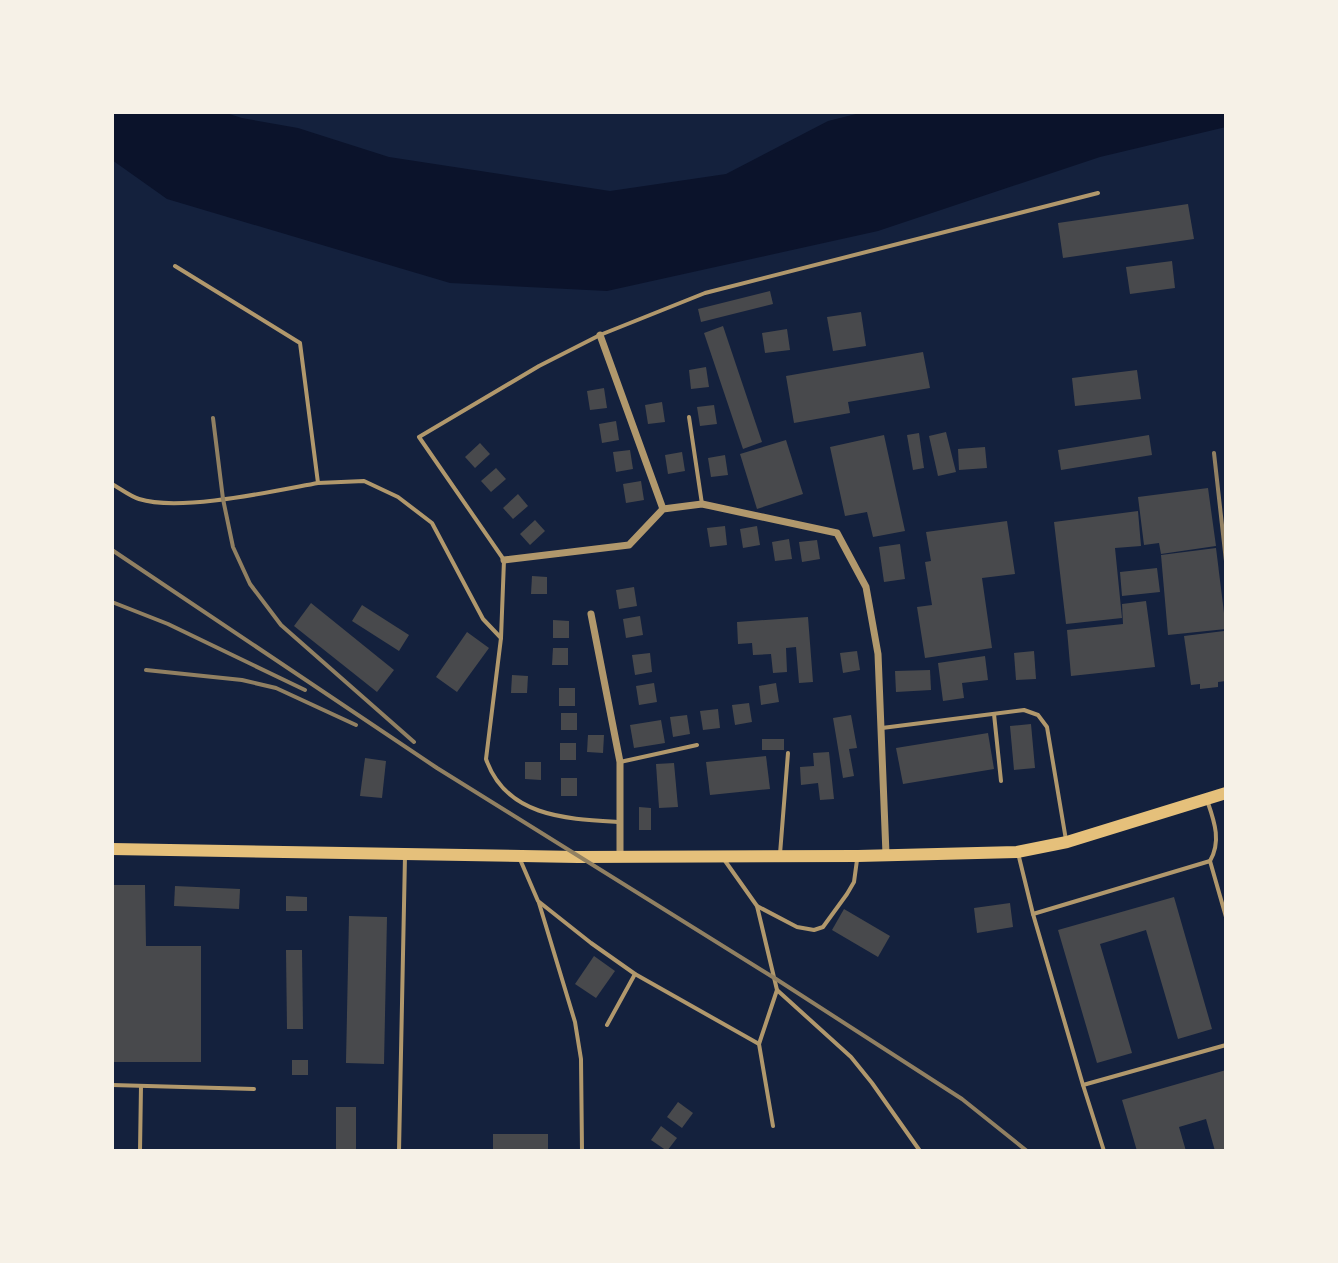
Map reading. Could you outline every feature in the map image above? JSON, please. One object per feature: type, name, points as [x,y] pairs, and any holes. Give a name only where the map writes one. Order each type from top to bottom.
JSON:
[{"type":"main road","points":[[112,849],[620,857],[1017,852],[1067,842],[1226,793]]},
{"type":"street","points":[[600,335],[663,509]]},
{"type":"street","points":[[504,560],[629,545],[663,509],[702,504],[837,533],[866,587],[878,654],[886,854]]},
{"type":"street","points":[[591,614],[620,762],[620,857]]},
{"type":"lane","points":[[619,822],[565,819],[543,814],[502,787],[492,776],[486,759],[501,638],[504,560],[419,437],[539,366],[600,335],[705,293],[1098,193]]},
{"type":"lane","points":[[175,266],[300,343],[318,483]]},
{"type":"lane","points":[[689,417],[702,504]]},
{"type":"lane","points":[[112,484],[137,499],[157,503],[223,499],[318,483],[364,481],[398,497],[432,523],[483,619],[501,638]]},
{"type":"lane","points":[[881,728],[1024,710],[1038,715],[1047,727],[1067,842]]},
{"type":"lane","points":[[994,714],[1001,781]]},
{"type":"lane","points":[[620,762],[697,745]]},
{"type":"lane","points":[[779,856],[788,753]]},
{"type":"lane","points":[[1033,914],[1210,861],[1217,850],[1215,823],[1207,798]]},
{"type":"lane","points":[[1017,852],[1104,1151]]},
{"type":"lane","points":[[399,1151],[405,853]]},
{"type":"lane","points":[[518,855],[538,901],[575,1022],[581,1059],[582,1151]]},
{"type":"lane","points":[[722,856],[757,906],[777,990],[759,1044],[773,1126]]},
{"type":"lane","points":[[757,906],[797,927],[814,930],[823,927],[854,882],[858,856]]},
{"type":"lane","points":[[1210,861],[1226,917]]},
{"type":"lane","points":[[538,901],[635,974],[759,1044]]},
{"type":"lane","points":[[607,1025],[635,974]]},
{"type":"lane","points":[[777,990],[851,1057],[920,1151]]},
{"type":"lane","points":[[1083,1085],[1226,1045]]},
{"type":"lane","points":[[112,1085],[254,1089]]},
{"type":"lane","points":[[140,1151],[141,1086]]},
{"type":"water","points":[[112,112],[223,112],[298,128],[389,157],[610,191],[726,174],[828,121],[864,112],[1226,112],[1226,127],[1100,157],[878,231],[607,291],[450,283],[167,199],[112,160]]},
{"type":"building","points":[[1188,204],[1194,239],[1063,258],[1058,223]]},
{"type":"building","points":[[1172,261],[1175,288],[1130,294],[1126,267]]},
{"type":"building","points":[[770,291],[773,304],[701,322],[698,309]]},
{"type":"building","points":[[861,312],[866,346],[833,351],[827,317]]},
{"type":"building","points":[[723,326],[762,442],[743,449],[704,333]]},
{"type":"building","points":[[787,329],[790,350],[765,353],[762,333]]},
{"type":"building","points":[[923,352],[930,388],[848,402],[850,413],[794,423],[786,376]]},
{"type":"building","points":[[706,367],[709,387],[691,389],[689,370]]},
{"type":"building","points":[[1137,370],[1141,399],[1075,406],[1072,378]]},
{"type":"building","points":[[604,388],[607,408],[590,410],[587,391]]},
{"type":"building","points":[[662,402],[665,422],[648,424],[645,405]]},
{"type":"building","points":[[714,405],[717,424],[700,426],[697,407]]},
{"type":"building","points":[[616,421],[619,440],[602,443],[599,424]]},
{"type":"building","points":[[946,432],[956,472],[938,476],[929,436]]},
{"type":"building","points":[[919,433],[924,468],[913,470],[907,435]]},
{"type":"building","points":[[884,435],[905,531],[873,537],[867,512],[845,516],[830,447]]},
{"type":"building","points":[[1149,435],[1152,455],[1061,470],[1058,450]]},
{"type":"building","points":[[786,440],[803,494],[757,509],[740,454]]},
{"type":"building","points":[[480,443],[490,454],[475,468],[465,457]]},
{"type":"building","points":[[985,447],[987,468],[959,470],[958,449]]},
{"type":"building","points":[[630,450],[633,469],[616,472],[613,452]]},
{"type":"building","points":[[682,452],[685,471],[668,474],[665,455]]},
{"type":"building","points":[[725,455],[728,475],[711,477],[708,458]]},
{"type":"building","points":[[496,468],[506,479],[491,492],[481,481]]},
{"type":"building","points":[[641,481],[644,500],[626,503],[623,484]]},
{"type":"building","points":[[1208,488],[1216,546],[1161,554],[1159,543],[1144,545],[1138,497]]},
{"type":"building","points":[[518,494],[528,506],[513,519],[503,508]]},
{"type":"building","points":[[1138,511],[1141,546],[1115,548],[1122,618],[1066,624],[1054,522]]},
{"type":"building","points":[[535,520],[545,531],[530,545],[520,534]]},
{"type":"building","points":[[1007,521],[1015,574],[982,578],[992,648],[925,658],[917,607],[932,605],[925,562],[931,561],[926,532]]},
{"type":"building","points":[[725,526],[727,545],[710,547],[707,528]]},
{"type":"building","points":[[757,526],[760,545],[743,548],[740,529]]},
{"type":"building","points":[[789,539],[792,559],[775,561],[772,542]]},
{"type":"building","points":[[817,540],[820,559],[802,562],[799,542]]},
{"type":"building","points":[[900,544],[905,579],[884,582],[879,547]]},
{"type":"building","points":[[1216,548],[1226,629],[1168,635],[1161,555]]},
{"type":"building","points":[[1157,568],[1160,592],[1122,596],[1120,572]]},
{"type":"building","points":[[532,576],[547,577],[547,594],[531,594]]},
{"type":"building","points":[[634,587],[637,606],[619,609],[616,590]]},
{"type":"building","points":[[1146,601],[1155,667],[1071,676],[1067,630],[1123,624],[1122,604]]},
{"type":"building","points":[[311,603],[394,670],[377,692],[294,626]]},
{"type":"building","points":[[362,605],[409,635],[399,651],[352,621]]},
{"type":"building","points":[[640,616],[643,635],[626,638],[623,619]]},
{"type":"building","points":[[808,617],[813,682],[799,683],[796,647],[786,648],[787,672],[773,673],[771,654],[753,655],[752,643],[738,644],[737,622]]},
{"type":"building","points":[[553,620],[569,621],[569,638],[553,638]]},
{"type":"building","points":[[1224,631],[1226,681],[1218,682],[1218,687],[1200,689],[1200,684],[1191,685],[1184,636]]},
{"type":"building","points":[[467,632],[489,648],[457,692],[436,677]]},
{"type":"building","points":[[553,648],[568,648],[568,665],[552,665]]},
{"type":"building","points":[[857,651],[860,670],[843,673],[840,653]]},
{"type":"building","points":[[1034,651],[1036,679],[1016,680],[1014,653]]},
{"type":"building","points":[[650,653],[652,672],[635,675],[632,655]]},
{"type":"building","points":[[985,656],[988,680],[962,683],[964,698],[943,701],[938,663]]},
{"type":"building","points":[[930,670],[931,690],[896,692],[895,671]]},
{"type":"building","points":[[512,675],[528,676],[527,693],[511,693]]},
{"type":"building","points":[[654,683],[657,702],[639,705],[636,686]]},
{"type":"building","points":[[776,683],[779,702],[761,705],[759,686]]},
{"type":"building","points":[[559,688],[575,688],[575,706],[559,706]]},
{"type":"building","points":[[749,703],[752,722],[735,725],[732,705]]},
{"type":"building","points":[[718,709],[720,728],[703,730],[700,711]]},
{"type":"building","points":[[561,713],[577,713],[577,730],[561,730]]},
{"type":"building","points":[[687,715],[690,734],[673,737],[670,717]]},
{"type":"building","points":[[851,715],[857,748],[849,749],[854,776],[843,778],[833,718]]},
{"type":"building","points":[[661,720],[665,743],[634,748],[630,725]]},
{"type":"building","points":[[1031,724],[1035,768],[1014,770],[1010,726]]},
{"type":"building","points":[[988,733],[994,769],[903,784],[896,748]]},
{"type":"building","points":[[588,735],[604,735],[603,753],[587,752]]},
{"type":"building","points":[[762,739],[784,739],[784,750],[762,750]]},
{"type":"building","points":[[560,743],[576,743],[576,760],[560,760]]},
{"type":"building","points":[[829,752],[834,799],[820,800],[818,783],[801,785],[800,767],[814,766],[813,753]]},
{"type":"building","points":[[766,756],[770,789],[710,795],[706,762]]},
{"type":"building","points":[[365,758],[386,761],[382,798],[360,796]]},
{"type":"building","points":[[525,762],[541,762],[541,780],[525,779]]},
{"type":"building","points":[[674,763],[678,807],[659,808],[656,764]]},
{"type":"building","points":[[561,778],[577,778],[577,796],[561,796]]},
{"type":"building","points":[[639,807],[651,808],[651,830],[639,830]]},
{"type":"building","points":[[112,885],[145,885],[146,946],[201,946],[201,1062],[112,1062]]},
{"type":"building","points":[[175,886],[240,889],[239,909],[174,906]]},
{"type":"building","points":[[286,896],[307,897],[307,911],[286,911]]},
{"type":"building","points":[[1174,897],[1212,1029],[1178,1039],[1146,930],[1100,944],[1132,1053],[1097,1063],[1058,930]]},
{"type":"building","points":[[1010,903],[1013,927],[977,933],[974,908]]},
{"type":"building","points":[[844,909],[890,936],[878,957],[832,930]]},
{"type":"building","points":[[349,916],[387,917],[384,1064],[346,1063]]},
{"type":"building","points":[[286,950],[302,950],[303,1029],[287,1029]]},
{"type":"building","points":[[594,956],[615,971],[596,998],[575,984]]},
{"type":"building","points":[[292,1060],[308,1060],[308,1075],[292,1075]]},
{"type":"building","points":[[1226,1070],[1226,1151],[1215,1151],[1206,1119],[1179,1127],[1186,1151],[1137,1151],[1122,1100]]},
{"type":"building","points":[[678,1102],[693,1113],[682,1128],[667,1117]]},
{"type":"building","points":[[336,1107],[356,1107],[356,1151],[336,1151]]},
{"type":"building","points":[[661,1126],[677,1138],[667,1151],[651,1140]]},
{"type":"building","points":[[493,1134],[548,1134],[548,1151],[493,1151]]},
{"type":"railway","points":[[213,418],[223,499],[233,547],[250,584],[281,625],[414,742]]},
{"type":"railway","points":[[1214,453],[1226,561]]},
{"type":"railway","points":[[112,550],[437,768],[962,1099],[1027,1151]]},
{"type":"railway","points":[[112,602],[168,624],[305,690]]},
{"type":"railway","points":[[146,670],[242,680],[276,688],[356,725]]}]
